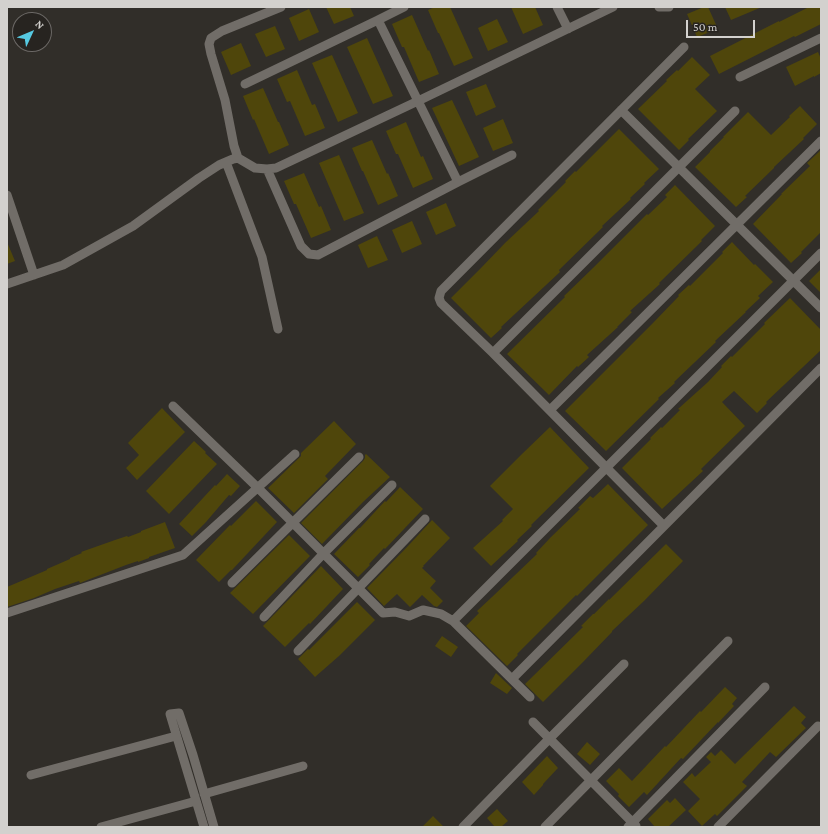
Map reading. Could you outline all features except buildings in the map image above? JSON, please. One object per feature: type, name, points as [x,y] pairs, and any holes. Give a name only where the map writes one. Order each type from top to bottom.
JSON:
[{"type":"street","points":[[281,7],[222,30],[211,38],[209,44],[225,100],[234,146],[238,158],[255,168],[276,168],[613,7]]},
{"type":"street","points":[[245,84],[404,7]]},
{"type":"street","points":[[557,7],[568,29]]},
{"type":"street","points":[[659,7],[669,7]]},
{"type":"street","points":[[378,20],[458,182]]},
{"type":"street","points":[[740,77],[821,38]]},
{"type":"street","points":[[664,526],[493,353],[441,303],[439,298],[441,291],[684,47]]},
{"type":"street","points":[[621,110],[821,308]]},
{"type":"street","points":[[493,353],[736,111]]},
{"type":"street","points":[[550,410],[821,141]]},
{"type":"street","points":[[267,169],[301,246],[309,254],[318,255],[512,155]]},
{"type":"street","points":[[7,284],[63,265],[133,226],[199,178],[226,162],[238,158]]},
{"type":"street","points":[[226,162],[262,257],[278,329]]},
{"type":"street","points":[[7,195],[34,275]]},
{"type":"street","points":[[453,621],[821,253]]},
{"type":"street","points":[[512,679],[821,368]]},
{"type":"street","points":[[173,406],[258,488],[383,613],[395,612],[409,616],[423,610],[441,614],[453,621],[530,697]]},
{"type":"street","points":[[7,612],[183,555],[295,454]]},
{"type":"street","points":[[232,583],[359,457]]},
{"type":"street","points":[[264,617],[323,554],[392,486]]},
{"type":"street","points":[[298,651],[426,519]]},
{"type":"street","points":[[545,827],[728,641]]},
{"type":"street","points":[[464,827],[548,739],[624,664]]},
{"type":"street","points":[[532,722],[591,781],[633,826],[765,687]]},
{"type":"street","points":[[204,827],[170,714],[179,713],[214,827]]},
{"type":"street","points":[[718,827],[818,726]]},
{"type":"street","points":[[31,775],[176,736]]},
{"type":"street","points":[[204,794],[303,766]]},
{"type":"street","points":[[101,827],[196,801]]}]
